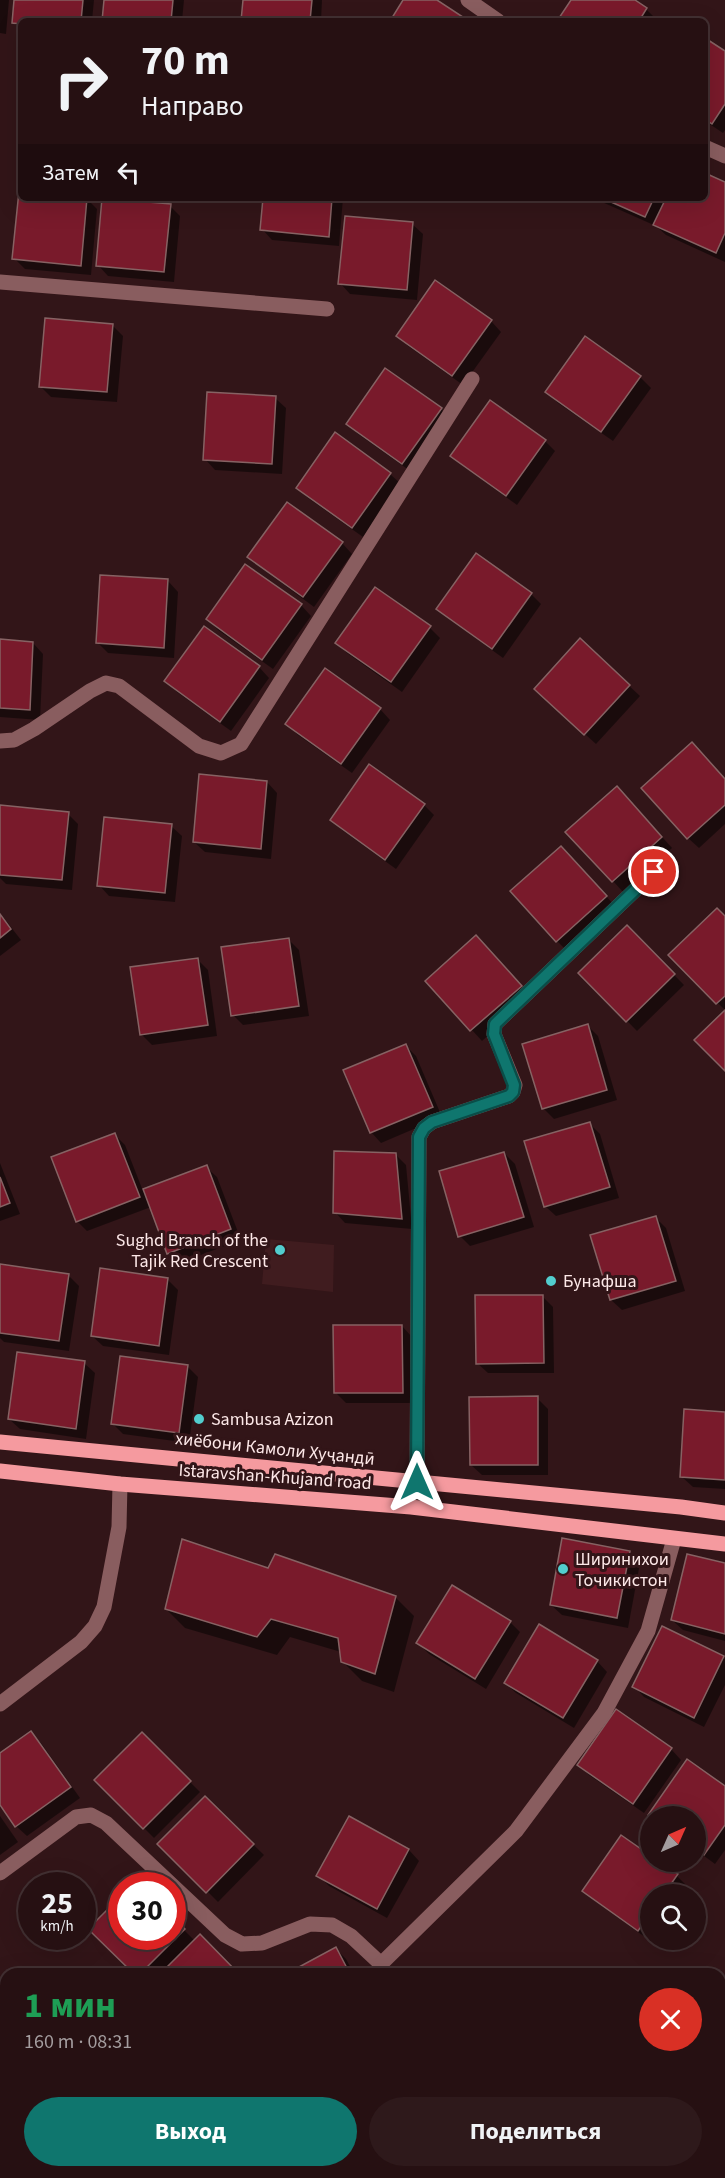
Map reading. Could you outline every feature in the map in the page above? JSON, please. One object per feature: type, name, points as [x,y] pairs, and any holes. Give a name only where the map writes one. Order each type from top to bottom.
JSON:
[{"type":"main road","name":"хиёбони Камоли Хуҷандӣ","points":[[0,1442],[725,1513]]},
{"type":"main road","name":"Istaravshan-Khujand road","points":[[0,1471],[120,1484],[411,1507],[725,1544]]},
{"type":"street","points":[[468,0],[494,18]]},
{"type":"street","points":[[708,148],[725,156]]},
{"type":"street","points":[[0,282],[327,309]]},
{"type":"street","points":[[0,741],[14,740],[24,735],[106,682],[119,687],[199,746],[221,753],[241,744],[471,380]]},
{"type":"street","points":[[417,1482],[419,1137],[424,1128],[432,1122],[509,1096],[513,1092],[514,1085],[494,1034],[495,1024],[654,872]]},
{"type":"street","points":[[0,1704],[81,1642],[95,1626],[104,1607],[115,1550],[119,1527],[120,1484]]},
{"type":"street","points":[[383,1968],[516,1831],[604,1713],[648,1631],[674,1539]]},
{"type":"street","points":[[0,1872],[76,1817],[91,1815],[106,1822],[225,1935],[242,1944],[262,1943],[310,1924],[332,1925],[351,1936],[381,1968]]},
{"type":"shaded area","points":[[266,1239],[334,1245],[333,1292],[262,1284]]},
{"type":"building","points":[[14,0],[83,0],[81,18],[18,18],[18,24],[12,23]]},
{"type":"building","points":[[104,0],[173,0],[171,18],[102,18]]},
{"type":"building","points":[[243,0],[312,0],[310,18],[241,18]]},
{"type":"building","points":[[403,0],[437,0],[464,18],[392,18]]},
{"type":"building","points":[[571,0],[635,0],[647,8],[641,18],[559,18]]},
{"type":"building","points":[[708,40],[725,51],[725,104],[712,124],[708,121]]},
{"type":"building","points":[[708,174],[725,182],[725,233],[716,253],[653,225],[665,201],[708,201]]},
{"type":"building","points":[[18,201],[87,201],[81,266],[12,259]]},
{"type":"building","points":[[102,201],[171,204],[164,272],[96,266]]},
{"type":"building","points":[[263,201],[332,201],[329,237],[260,230]]},
{"type":"building","points":[[609,201],[653,201],[645,217]]},
{"type":"building","points":[[345,216],[413,222],[407,290],[338,284]]},
{"type":"building","points":[[435,280],[492,320],[452,376],[396,336]]},
{"type":"building","points":[[45,318],[113,324],[107,392],[39,387]]},
{"type":"building","points":[[585,336],[641,376],[601,432],[545,392]]},
{"type":"building","points":[[385,368],[442,408],[402,464],[346,424]]},
{"type":"building","points":[[207,392],[276,396],[272,464],[203,460]]},
{"type":"building","points":[[490,400],[546,440],[506,496],[450,456]]},
{"type":"building","points":[[335,432],[391,473],[352,528],[296,488]]},
{"type":"building","points":[[287,502],[343,542],[303,597],[247,557]]},
{"type":"building","points":[[476,553],[532,593],[492,649],[436,609]]},
{"type":"building","points":[[245,564],[302,604],[262,660],[206,619]]},
{"type":"building","points":[[100,575],[168,579],[164,648],[96,643]]},
{"type":"building","points":[[375,587],[431,626],[391,682],[335,643]]},
{"type":"building","points":[[204,626],[260,666],[220,722],[164,681]]},
{"type":"building","points":[[580,638],[630,685],[584,735],[534,689]]},
{"type":"building","points":[[0,639],[33,642],[30,710],[0,708]]},
{"type":"building","points":[[325,668],[381,708],[341,764],[285,724]]},
{"type":"building","points":[[692,742],[725,779],[725,805],[687,839],[641,788]]},
{"type":"building","points":[[369,764],[425,804],[385,860],[330,820]]},
{"type":"building","points":[[199,774],[267,781],[261,849],[193,842]]},
{"type":"building","points":[[617,786],[662,837],[612,882],[565,832]]},
{"type":"building","points":[[0,805],[69,812],[62,880],[0,875]]},
{"type":"building","points":[[104,817],[172,824],[165,893],[97,886]]},
{"type":"building","points":[[561,846],[607,896],[556,942],[510,891]]},
{"type":"building","points":[[717,908],[725,916],[725,996],[716,1004],[668,955]]},
{"type":"building","points":[[0,914],[11,929],[0,938]]},
{"type":"building","points":[[627,925],[675,974],[626,1022],[578,973]]},
{"type":"building","points":[[476,935],[522,986],[470,1031],[425,981]]},
{"type":"building","points":[[289,938],[299,1006],[231,1016],[221,947]]},
{"type":"building","points":[[198,958],[208,1025],[140,1035],[130,967]]},
{"type":"building","points":[[725,1010],[725,1071],[694,1040]]},
{"type":"building","points":[[588,1024],[607,1090],[542,1109],[522,1044]]},
{"type":"building","points":[[406,1044],[433,1107],[370,1133],[343,1070]]},
{"type":"building","points":[[590,1122],[610,1187],[544,1207],[524,1141]]},
{"type":"building","points":[[115,1133],[140,1197],[76,1222],[51,1157]]},
{"type":"building","points":[[334,1151],[396,1153],[402,1219],[333,1213]]},
{"type":"building","points":[[504,1152],[524,1217],[458,1237],[439,1171]]},
{"type":"building","points":[[207,1165],[231,1229],[167,1254],[143,1189]]},
{"type":"building","points":[[0,1177],[10,1203],[0,1207]]},
{"type":"building","points":[[656,1216],[676,1281],[610,1300],[590,1235]]},
{"type":"building","points":[[0,1264],[69,1274],[59,1341],[0,1333]]},
{"type":"building","points":[[100,1268],[168,1278],[159,1346],[91,1336]]},
{"type":"building","points":[[475,1295],[543,1295],[544,1363],[476,1364]]},
{"type":"building","points":[[333,1325],[402,1325],[403,1393],[334,1393]]},
{"type":"building","points":[[17,1352],[85,1361],[76,1429],[8,1419]]},
{"type":"building","points":[[120,1356],[188,1365],[179,1433],[111,1424]]},
{"type":"building","points":[[538,1396],[538,1465],[470,1465],[469,1397]]},
{"type":"building","points":[[684,1409],[725,1412],[725,1480],[680,1477]]},
{"type":"building","points":[[562,1538],[630,1551],[617,1618],[550,1605]]},
{"type":"building","points":[[182,1539],[268,1568],[275,1554],[396,1596],[375,1674],[341,1662],[338,1638],[271,1619],[257,1637],[165,1609]]},
{"type":"building","points":[[687,1554],[725,1563],[725,1634],[671,1620]]},
{"type":"building","points":[[452,1585],[511,1621],[475,1679],[416,1643]]},
{"type":"building","points":[[539,1624],[598,1660],[563,1718],[504,1683]]},
{"type":"building","points":[[662,1626],[724,1656],[694,1718],[632,1687]]},
{"type":"building","points":[[616,1709],[672,1748],[633,1804],[577,1765]]},
{"type":"building","points":[[31,1731],[71,1787],[15,1827],[0,1805],[0,1753]]},
{"type":"building","points":[[142,1732],[191,1781],[143,1829],[94,1780]]},
{"type":"building","points":[[687,1759],[725,1786],[725,1825],[706,1852],[706,1806],[654,1806]]},
{"type":"building","points":[[205,1796],[254,1844],[206,1893],[157,1844]]},
{"type":"building","points":[[349,1816],[409,1849],[377,1909],[316,1876]]},
{"type":"building","points":[[621,1835],[640,1848],[640,1872],[675,1872],[678,1874],[671,1884],[640,1884],[640,1928],[638,1931],[582,1891]]},
{"type":"building","points":[[108,1909],[108,1949],[96,1937],[96,1921]]},
{"type":"building","points":[[200,1934],[233,1968],[166,1968]]},
{"type":"building","points":[[336,1947],[347,1968],[297,1968]]},
{"type":"building","points":[[109,1950],[164,1950],[146,1968],[128,1968]]},
{"type":"place","name":"Sughd Branch of the Tajik Red Crescent","points":[[280,1250]]},
{"type":"place","name":"Бунафша","points":[[551,1281]]},
{"type":"place","name":"Sambusa Azizon","points":[[199,1419]]},
{"type":"place","name":"Ширинихои Точикистон","points":[[563,1569]]},
{"type":"route","points":[[417,1482],[419,1137],[424,1128],[432,1122],[509,1096],[513,1092],[514,1085],[494,1034],[495,1024],[654,872]]}]
